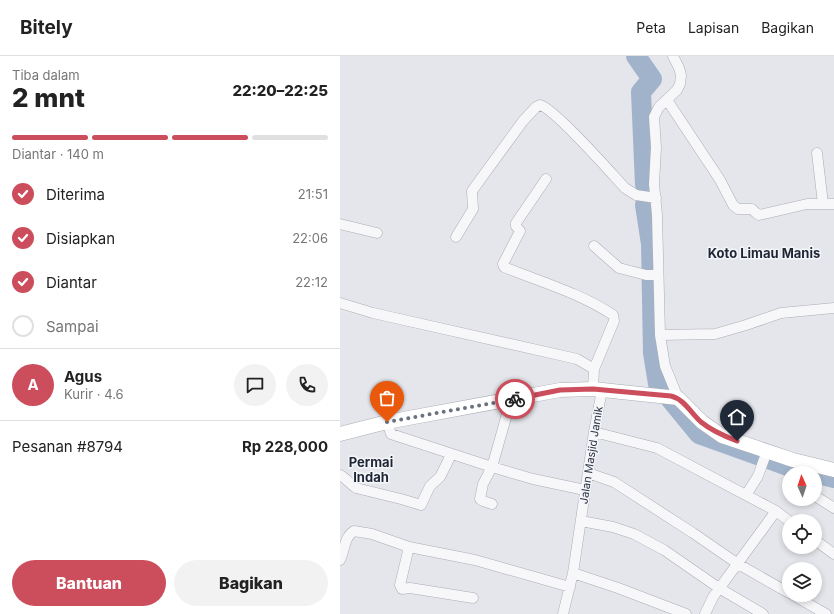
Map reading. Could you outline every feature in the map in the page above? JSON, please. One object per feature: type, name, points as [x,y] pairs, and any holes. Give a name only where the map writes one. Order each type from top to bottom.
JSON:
[{"type":"main road","points":[[340,434],[387,422],[560,390],[598,389],[674,397],[702,422],[722,436],[766,453],[793,460],[805,466]]},
{"type":"main road","points":[[822,469],[834,470]]},
{"type":"street","points":[[673,56],[680,68],[680,84],[677,90],[658,107],[654,117],[656,147],[654,184],[657,215],[654,275],[664,366],[674,397]]},
{"type":"street","points":[[667,100],[720,180],[735,208],[752,209],[759,214],[807,204],[834,204]]},
{"type":"street","points":[[456,237],[473,209],[472,191],[523,121],[536,107],[540,105],[547,108],[562,121],[625,188],[636,195],[656,198]]},
{"type":"street","points":[[817,153],[823,204]]},
{"type":"street","name":"Jalan Masjid Jamik","points":[[546,179],[516,223],[516,226],[520,231],[503,264],[504,267],[578,295],[613,315],[614,321],[594,369],[598,389],[594,432],[573,573],[563,614]]},
{"type":"street","points":[[340,224],[377,233]]},
{"type":"street","points":[[594,246],[619,268],[654,275]]},
{"type":"street","points":[[340,303],[380,314],[577,359],[594,369]]},
{"type":"street","points":[[660,335],[715,334],[781,313],[834,308]]},
{"type":"street","points":[[492,504],[483,502],[480,499],[483,484],[492,467],[511,400]]},
{"type":"street","points":[[387,422],[391,434],[451,455],[533,479],[586,490]]},
{"type":"street","points":[[594,432],[657,448],[776,511],[782,516]]},
{"type":"street","points":[[746,495],[758,476],[766,453]]},
{"type":"street","points":[[340,475],[356,488],[421,505],[430,486],[440,478],[451,455]]},
{"type":"street","points":[[588,473],[614,482],[738,564],[782,589]]},
{"type":"street","points":[[822,500],[834,508]]},
{"type":"street","points":[[705,614],[713,597],[776,511]]},
{"type":"street","points":[[581,521],[613,527],[634,534],[664,550],[720,588],[763,614]]},
{"type":"street","points":[[340,560],[349,533],[354,531],[372,534],[409,547],[475,560],[570,587]]},
{"type":"street","points":[[822,545],[834,554]]},
{"type":"street","points":[[409,547],[400,585],[402,589],[410,588],[473,598]]},
{"type":"street","points":[[573,573],[618,588],[686,614]]},
{"type":"street","points":[[805,602],[826,614]]},
{"type":"waterway","points":[[636,56],[652,79],[641,92],[645,185]]},
{"type":"waterway","points":[[645,205],[651,244],[653,353],[658,384],[699,434],[788,466]]},
{"type":"waterway","points":[[822,475],[834,478]]},
{"type":"way so far","points":[[387,422],[515,399]]},
{"type":"district","name":"Koto Limau Manis","points":[[764,253]]},
{"type":"district","name":"Permai Indah","points":[[371,470]]},
{"type":"route","points":[[515,399],[560,390],[593,389],[671,396],[678,398],[702,422],[722,436],[737,441]]}]
